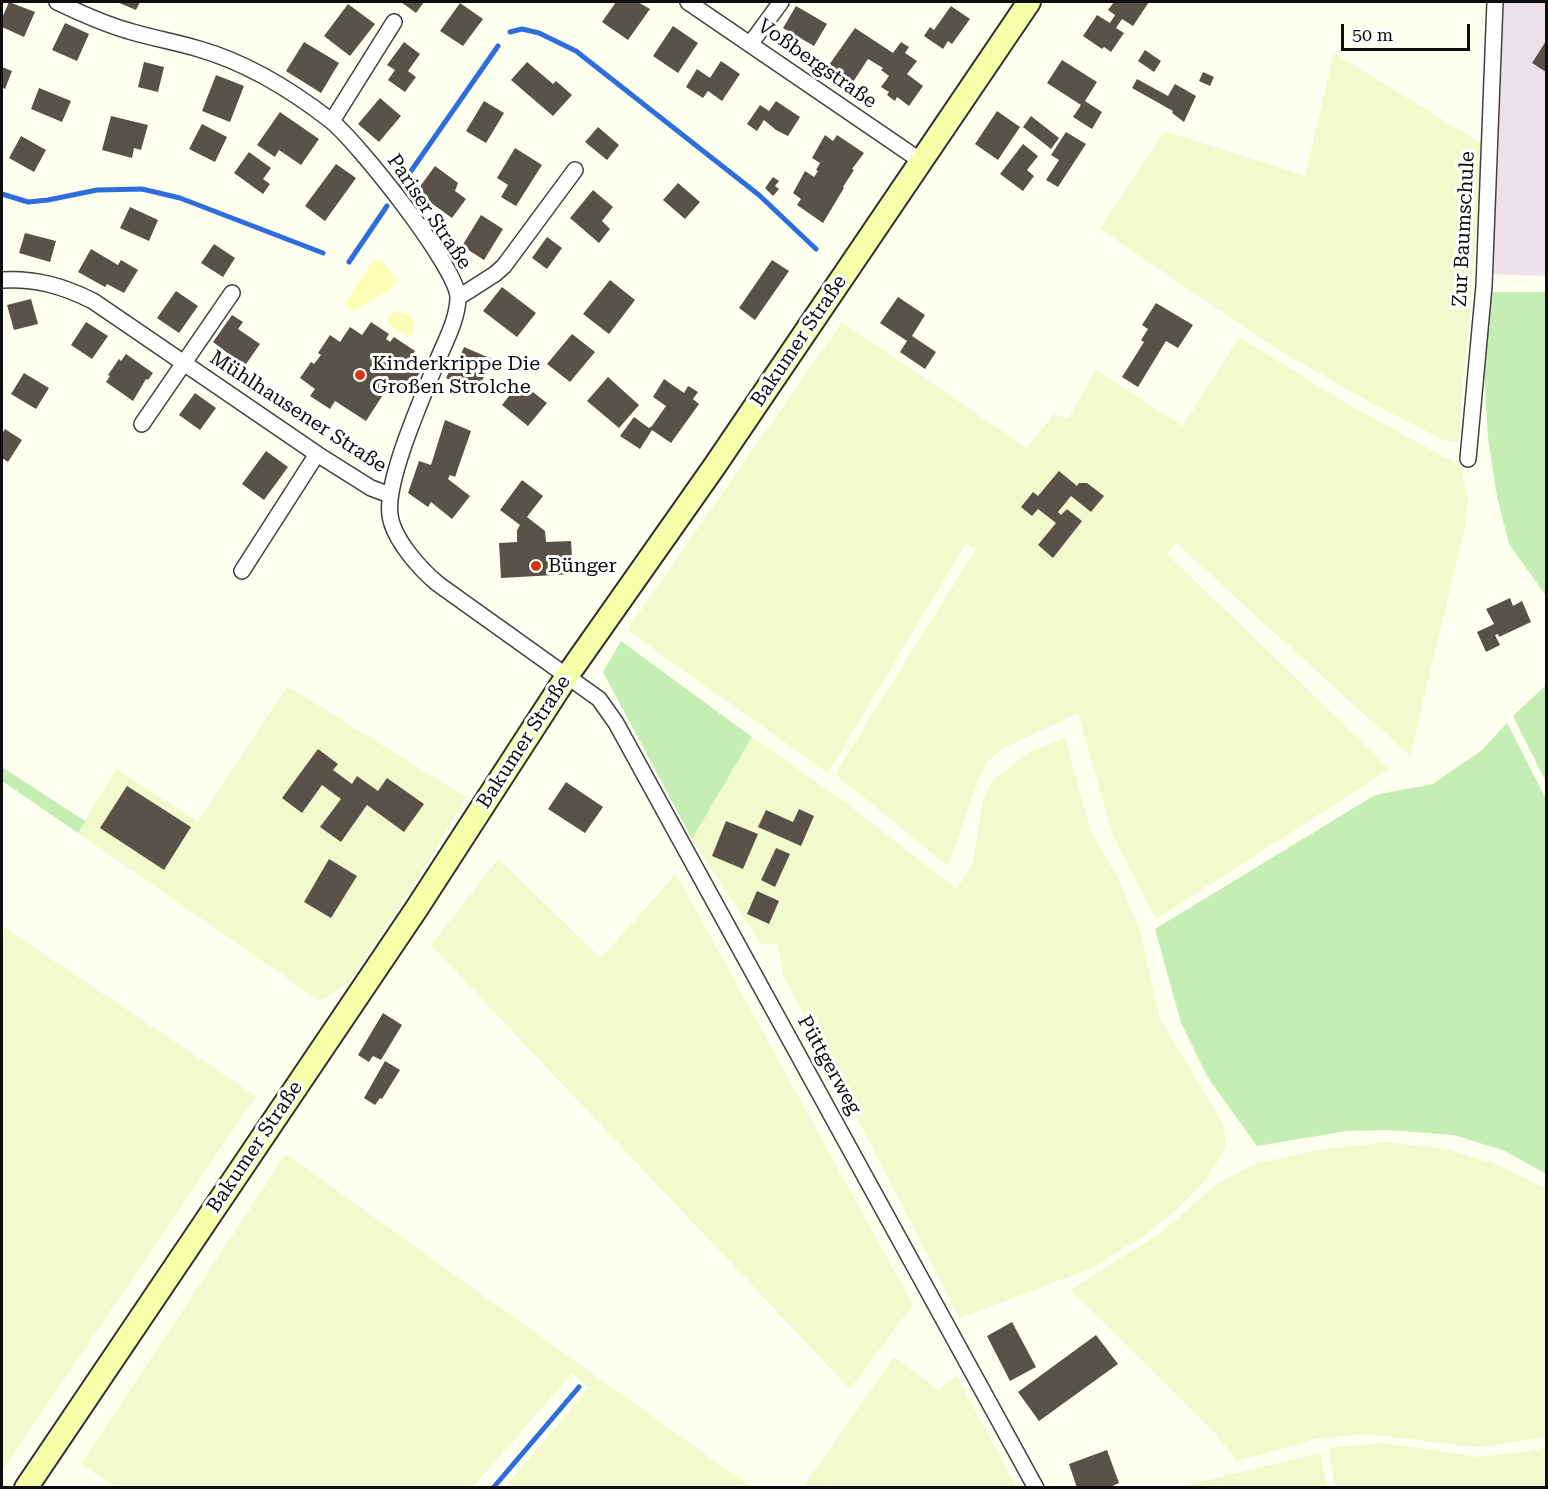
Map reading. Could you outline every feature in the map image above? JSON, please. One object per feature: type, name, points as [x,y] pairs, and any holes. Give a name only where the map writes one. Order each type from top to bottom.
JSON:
[{"type":"main road","name":"Bakumer Straße","points":[[26,1488],[417,908],[567,676],[709,473],[1029,2]]},
{"type":"street","name":"Pariser Straße","points":[[57,2],[128,31],[200,49],[246,66],[281,84],[332,121],[387,182],[447,270],[459,297],[454,322],[422,399],[397,470],[390,495],[390,516],[402,543],[422,570],[438,584],[567,676]]},
{"type":"street","name":"Voßbergstraße","points":[[688,2],[921,161]]},
{"type":"street","points":[[751,43],[781,2]]},
{"type":"street","name":"Zur Baumschule","points":[[1468,459],[1484,286],[1495,2]]},
{"type":"street","points":[[332,121],[393,22]]},
{"type":"street","points":[[459,297],[504,266],[575,170]]},
{"type":"street","name":"Mühlhausener Straße","points":[[2,280],[45,283],[68,289],[93,301],[317,454],[371,488],[390,495]]},
{"type":"street","name":"Mühlhausener Straße","points":[[142,424],[232,293]]},
{"type":"street","points":[[242,571],[317,454]]},
{"type":"street","name":"Püttgerweg","points":[[567,676],[600,699],[616,723],[1036,1488]]},
{"type":"shaded area","points":[[1504,2],[1546,2],[1546,276],[1493,274]]},
{"type":"shaded area","points":[[1334,53],[1484,145],[1458,442],[1443,440],[1353,393],[1271,345],[1100,229],[1165,131],[1305,176]]},
{"type":"shaded area","points":[[1489,292],[1546,292],[1546,596],[1509,544],[1497,497],[1488,437],[1484,372]]},
{"type":"shaded area","points":[[842,322],[1027,448],[1054,414],[1068,419],[1096,370],[1183,426],[1239,337],[1349,405],[1461,466],[1468,502],[1465,528],[1410,756],[1176,543],[1167,554],[1390,769],[1156,919],[1113,836],[1078,713],[1002,749],[986,763],[973,793],[948,866],[835,774],[976,549],[966,543],[828,773],[627,630]]},
{"type":"shaded area","points":[[621,641],[752,737],[692,839],[603,672]]},
{"type":"shaded area","points":[[1546,685],[1546,782],[1513,716]]},
{"type":"shaded area","points":[[287,686],[466,797],[427,864],[348,984],[320,1001],[78,833],[116,769],[198,822]]},
{"type":"shaded area","points":[[1507,723],[1546,799],[1546,1174],[1505,1151],[1454,1135],[1388,1130],[1347,1131],[1257,1146],[1208,1078],[1181,1023],[1155,929],[1375,795],[1433,784],[1482,750]]},
{"type":"shaded area","points":[[752,737],[849,805],[956,889],[972,866],[983,801],[992,781],[1029,752],[1065,738],[1091,831],[1118,878],[1140,931],[1160,1019],[1224,1126],[1226,1148],[1206,1179],[1178,1208],[1145,1235],[1094,1267],[960,1318],[783,974],[778,944],[762,944],[692,839]]},
{"type":"shaded area","points":[[2,767],[85,821],[78,833],[2,781]]},
{"type":"shaded area","points":[[498,859],[601,958],[676,874],[913,1305],[850,1389],[431,945]]},
{"type":"shaded area","points":[[2,926],[256,1096],[2,1471]]},
{"type":"shaded area","points":[[1388,1142],[1449,1150],[1498,1165],[1546,1188],[1546,1437],[1479,1447],[1367,1434],[1319,1438],[1237,1461],[1213,1431],[1071,1290],[1160,1233],[1215,1186],[1252,1165],[1318,1150]]},
{"type":"shaded area","points":[[286,1154],[751,1487],[505,1487],[589,1388],[572,1373],[473,1487],[115,1487],[81,1464]]},
{"type":"shaded area","points":[[894,1357],[939,1390],[957,1376],[1016,1487],[803,1487]]},
{"type":"shaded area","points":[[1383,1443],[1478,1457],[1528,1452],[1546,1447],[1546,1487],[1335,1487],[1328,1448]]},
{"type":"shaded area","points":[[1320,1453],[1327,1487],[1179,1487]]},
{"type":"sand","points":[[374,259],[386,264],[398,284],[352,312],[345,303]]},
{"type":"sand","points":[[397,311],[409,315],[414,322],[414,333],[408,336],[394,329],[388,322],[389,316]]},
{"type":"building","points":[[9,2],[35,12],[24,37],[2,27],[2,18]]},
{"type":"building","points":[[117,2],[140,2],[136,10]]},
{"type":"building","points":[[401,2],[424,2],[416,13]]},
{"type":"building","points":[[616,2],[638,2],[650,9],[628,40],[602,22]]},
{"type":"building","points":[[1114,2],[1149,2],[1133,26],[1122,19],[1116,28],[1124,33],[1111,52],[1104,47],[1102,49],[1083,36],[1097,15],[1110,23],[1115,15],[1108,10]]},
{"type":"building","points":[[460,3],[483,19],[463,46],[440,31]]},
{"type":"building","points":[[348,4],[375,24],[350,56],[324,36]]},
{"type":"building","points":[[796,6],[827,24],[814,46],[783,28]]},
{"type":"building","points":[[951,6],[970,19],[952,44],[948,41],[943,49],[924,36],[930,27],[934,30]]},
{"type":"building","points":[[65,23],[89,34],[77,61],[52,50]]},
{"type":"building","points":[[673,26],[698,43],[678,73],[653,56]]},
{"type":"building","points":[[855,28],[893,53],[901,42],[909,47],[905,53],[917,61],[907,74],[923,86],[909,106],[897,97],[895,101],[887,95],[889,92],[881,87],[889,76],[881,70],[883,68],[868,59],[853,82],[829,65]]},
{"type":"building","points":[[1546,41],[1546,72],[1532,63]]},
{"type":"building","points":[[304,42],[339,63],[321,93],[286,71]]},
{"type":"building","points":[[404,42],[420,54],[408,71],[416,77],[405,92],[388,80],[395,70],[387,65]]},
{"type":"building","points":[[1145,50],[1161,61],[1154,72],[1138,61]]},
{"type":"building","points":[[1062,60],[1097,82],[1085,101],[1102,112],[1092,129],[1073,117],[1081,105],[1047,83]]},
{"type":"building","points":[[721,61],[740,74],[722,101],[708,91],[703,98],[686,87],[697,69],[710,78]]},
{"type":"building","points":[[144,62],[164,67],[158,92],[138,87]]},
{"type":"building","points":[[527,62],[553,84],[556,81],[572,95],[553,116],[511,80]]},
{"type":"building","points":[[2,67],[12,71],[5,89],[2,87]]},
{"type":"building","points":[[1203,72],[1214,77],[1210,86],[1199,81]]},
{"type":"building","points":[[216,75],[244,86],[230,122],[202,111]]},
{"type":"building","points":[[1137,79],[1168,96],[1175,84],[1196,96],[1184,122],[1172,113],[1173,111],[1132,88]]},
{"type":"building","points":[[39,88],[71,101],[62,122],[31,109]]},
{"type":"building","points":[[380,98],[401,116],[379,142],[358,124]]},
{"type":"building","points":[[484,101],[504,113],[486,143],[466,131]]},
{"type":"building","points":[[776,101],[800,117],[788,136],[764,120],[757,131],[747,124],[760,105],[769,111]]},
{"type":"building","points":[[997,111],[1020,127],[998,160],[975,144]]},
{"type":"building","points":[[280,112],[319,139],[301,165],[279,150],[275,157],[257,145]]},
{"type":"building","points":[[111,116],[148,125],[141,150],[134,148],[132,158],[102,150]]},
{"type":"building","points":[[1031,116],[1059,138],[1051,149],[1023,127]]},
{"type":"building","points":[[202,124],[227,137],[215,162],[189,149]]},
{"type":"building","points":[[598,127],[619,145],[607,160],[585,142]]},
{"type":"building","points":[[1066,132],[1086,144],[1058,187],[1046,180],[1059,160],[1051,155]]},
{"type":"building","points":[[825,135],[833,141],[837,135],[864,153],[852,169],[854,170],[823,223],[797,205],[801,199],[793,193],[805,171],[814,177],[818,171],[816,170],[820,163],[812,158]]},
{"type":"building","points":[[21,136],[46,150],[34,172],[9,158]]},
{"type":"building","points":[[1023,144],[1038,156],[1027,170],[1034,176],[1023,191],[1000,174]]},
{"type":"building","points":[[515,148],[542,165],[516,206],[501,197],[508,185],[497,178]]},
{"type":"building","points":[[249,152],[271,168],[263,179],[270,184],[263,194],[234,173]]},
{"type":"building","points":[[336,164],[356,178],[325,221],[305,206]]},
{"type":"building","points":[[435,166],[458,183],[455,191],[466,199],[452,218],[416,192]]},
{"type":"building","points":[[773,177],[779,181],[775,186],[779,189],[773,196],[765,188]]},
{"type":"building","points":[[678,183],[700,202],[685,219],[663,200]]},
{"type":"building","points":[[593,190],[613,207],[602,221],[610,229],[599,243],[570,218]]},
{"type":"building","points":[[130,207],[158,220],[149,241],[120,228]]},
{"type":"building","points":[[481,215],[503,229],[484,260],[462,246]]},
{"type":"building","points":[[25,233],[56,241],[50,262],[19,253]]},
{"type":"building","points":[[547,237],[562,248],[547,269],[532,258]]},
{"type":"building","points":[[214,244],[235,258],[223,277],[201,263]]},
{"type":"building","points":[[91,249],[118,265],[121,260],[138,270],[124,293],[107,284],[105,287],[78,272]]},
{"type":"building","points":[[772,260],[789,271],[755,320],[739,308]]},
{"type":"building","points":[[610,280],[635,300],[609,334],[583,314]]},
{"type":"building","points":[[502,287],[536,313],[517,337],[483,311]]},
{"type":"building","points":[[176,291],[198,306],[179,333],[157,318]]},
{"type":"building","points":[[898,297],[925,315],[912,336],[936,352],[925,369],[900,352],[907,341],[880,323]]},
{"type":"building","points":[[31,299],[38,324],[14,330],[7,305]]},
{"type":"building","points":[[1156,303],[1193,325],[1178,348],[1166,341],[1138,387],[1122,377],[1144,342],[1141,340],[1148,329],[1142,325]]},
{"type":"building","points":[[232,315],[243,322],[238,329],[260,344],[246,364],[242,361],[234,372],[223,364],[229,354],[213,342]]},
{"type":"building","points":[[86,322],[108,336],[92,359],[71,345]]},
{"type":"building","name":"Kinderkrippe Die Großen Strolche","points":[[371,322],[389,334],[386,339],[390,342],[394,337],[415,351],[408,362],[421,371],[405,394],[390,384],[366,421],[335,401],[330,409],[310,396],[315,389],[300,378],[311,362],[314,364],[321,355],[318,353],[330,335],[340,342],[350,327],[362,335]]},
{"type":"building","points":[[572,334],[595,352],[570,382],[547,364]]},
{"type":"building","points":[[464,347],[492,359],[477,392],[446,378]]},
{"type":"building","points":[[126,354],[153,373],[148,380],[146,379],[133,401],[106,382],[119,359],[121,361]]},
{"type":"building","points":[[24,373],[49,388],[36,409],[11,394]]},
{"type":"building","points":[[608,377],[639,405],[619,428],[587,401]]},
{"type":"building","points":[[664,379],[684,393],[688,386],[698,392],[693,399],[699,404],[671,443],[652,430],[640,449],[620,436],[634,417],[649,428],[652,426],[666,406],[653,397]]},
{"type":"building","points":[[520,382],[547,403],[528,426],[502,405]]},
{"type":"building","points":[[195,393],[216,408],[200,430],[179,415]]},
{"type":"building","points":[[292,403],[311,416],[306,423],[287,410]]},
{"type":"building","points":[[445,420],[471,431],[455,477],[450,475],[448,479],[470,496],[452,519],[431,502],[428,507],[408,493],[419,461],[431,465]]},
{"type":"building","points":[[5,429],[22,440],[8,462],[2,458],[2,434]]},
{"type":"building","points":[[266,451],[288,467],[264,500],[242,484]]},
{"type":"building","points":[[1059,471],[1077,486],[1079,483],[1087,483],[1104,496],[1091,512],[1071,496],[1058,512],[1061,515],[1067,509],[1082,521],[1053,558],[1038,545],[1056,523],[1038,509],[1032,516],[1021,507],[1033,492],[1038,496]]},
{"type":"building","points":[[522,480],[543,496],[527,517],[545,531],[546,542],[571,541],[573,574],[501,578],[499,543],[517,542],[517,530],[520,525],[500,510]]},
{"type":"building","points":[[1510,598],[1513,606],[1522,601],[1531,622],[1499,637],[1498,634],[1495,635],[1500,645],[1486,652],[1477,632],[1494,624],[1486,609]]},
{"type":"building","points":[[318,749],[338,764],[333,770],[352,784],[357,776],[378,791],[387,778],[424,804],[404,832],[367,805],[341,842],[320,827],[341,799],[322,785],[302,813],[282,798]]},
{"type":"building","points":[[566,782],[603,807],[585,833],[548,809]]},
{"type":"building","points":[[127,786],[191,827],[164,870],[100,828]]},
{"type":"building","points":[[799,809],[814,816],[801,846],[758,827],[766,810],[793,822]]},
{"type":"building","points":[[726,821],[758,834],[743,869],[712,856]]},
{"type":"building","points":[[776,848],[790,854],[775,887],[761,880]]},
{"type":"building","points":[[329,859],[357,876],[331,918],[304,902]]},
{"type":"building","points":[[757,891],[779,901],[769,924],[747,914]]},
{"type":"building","points":[[383,1013],[402,1025],[381,1060],[373,1056],[369,1062],[358,1055]]},
{"type":"building","points":[[385,1061],[400,1070],[382,1099],[380,1098],[375,1105],[364,1098]]},
{"type":"building","points":[[1012,1322],[1036,1367],[1010,1381],[987,1336]]},
{"type":"building","points":[[1096,1335],[1118,1364],[1039,1421],[1018,1392]]},
{"type":"building","points":[[1107,1450],[1119,1483],[1108,1488],[1077,1488],[1069,1464]]},
{"type":"waterway","points":[[510,32],[522,29],[539,33],[576,51],[759,195],[816,249]]},
{"type":"waterway","points":[[402,184],[498,46]]},
{"type":"waterway","points":[[2,194],[28,202],[97,190],[142,189],[180,198],[323,253]]},
{"type":"waterway","points":[[349,262],[387,206]]},
{"type":"waterway","points":[[493,1488],[579,1387]]},
{"type":"place","name":"Kinderkrippe Die Großen Strolche","points":[[360,375]]},
{"type":"place","name":"Bünger","points":[[536,566]]}]
